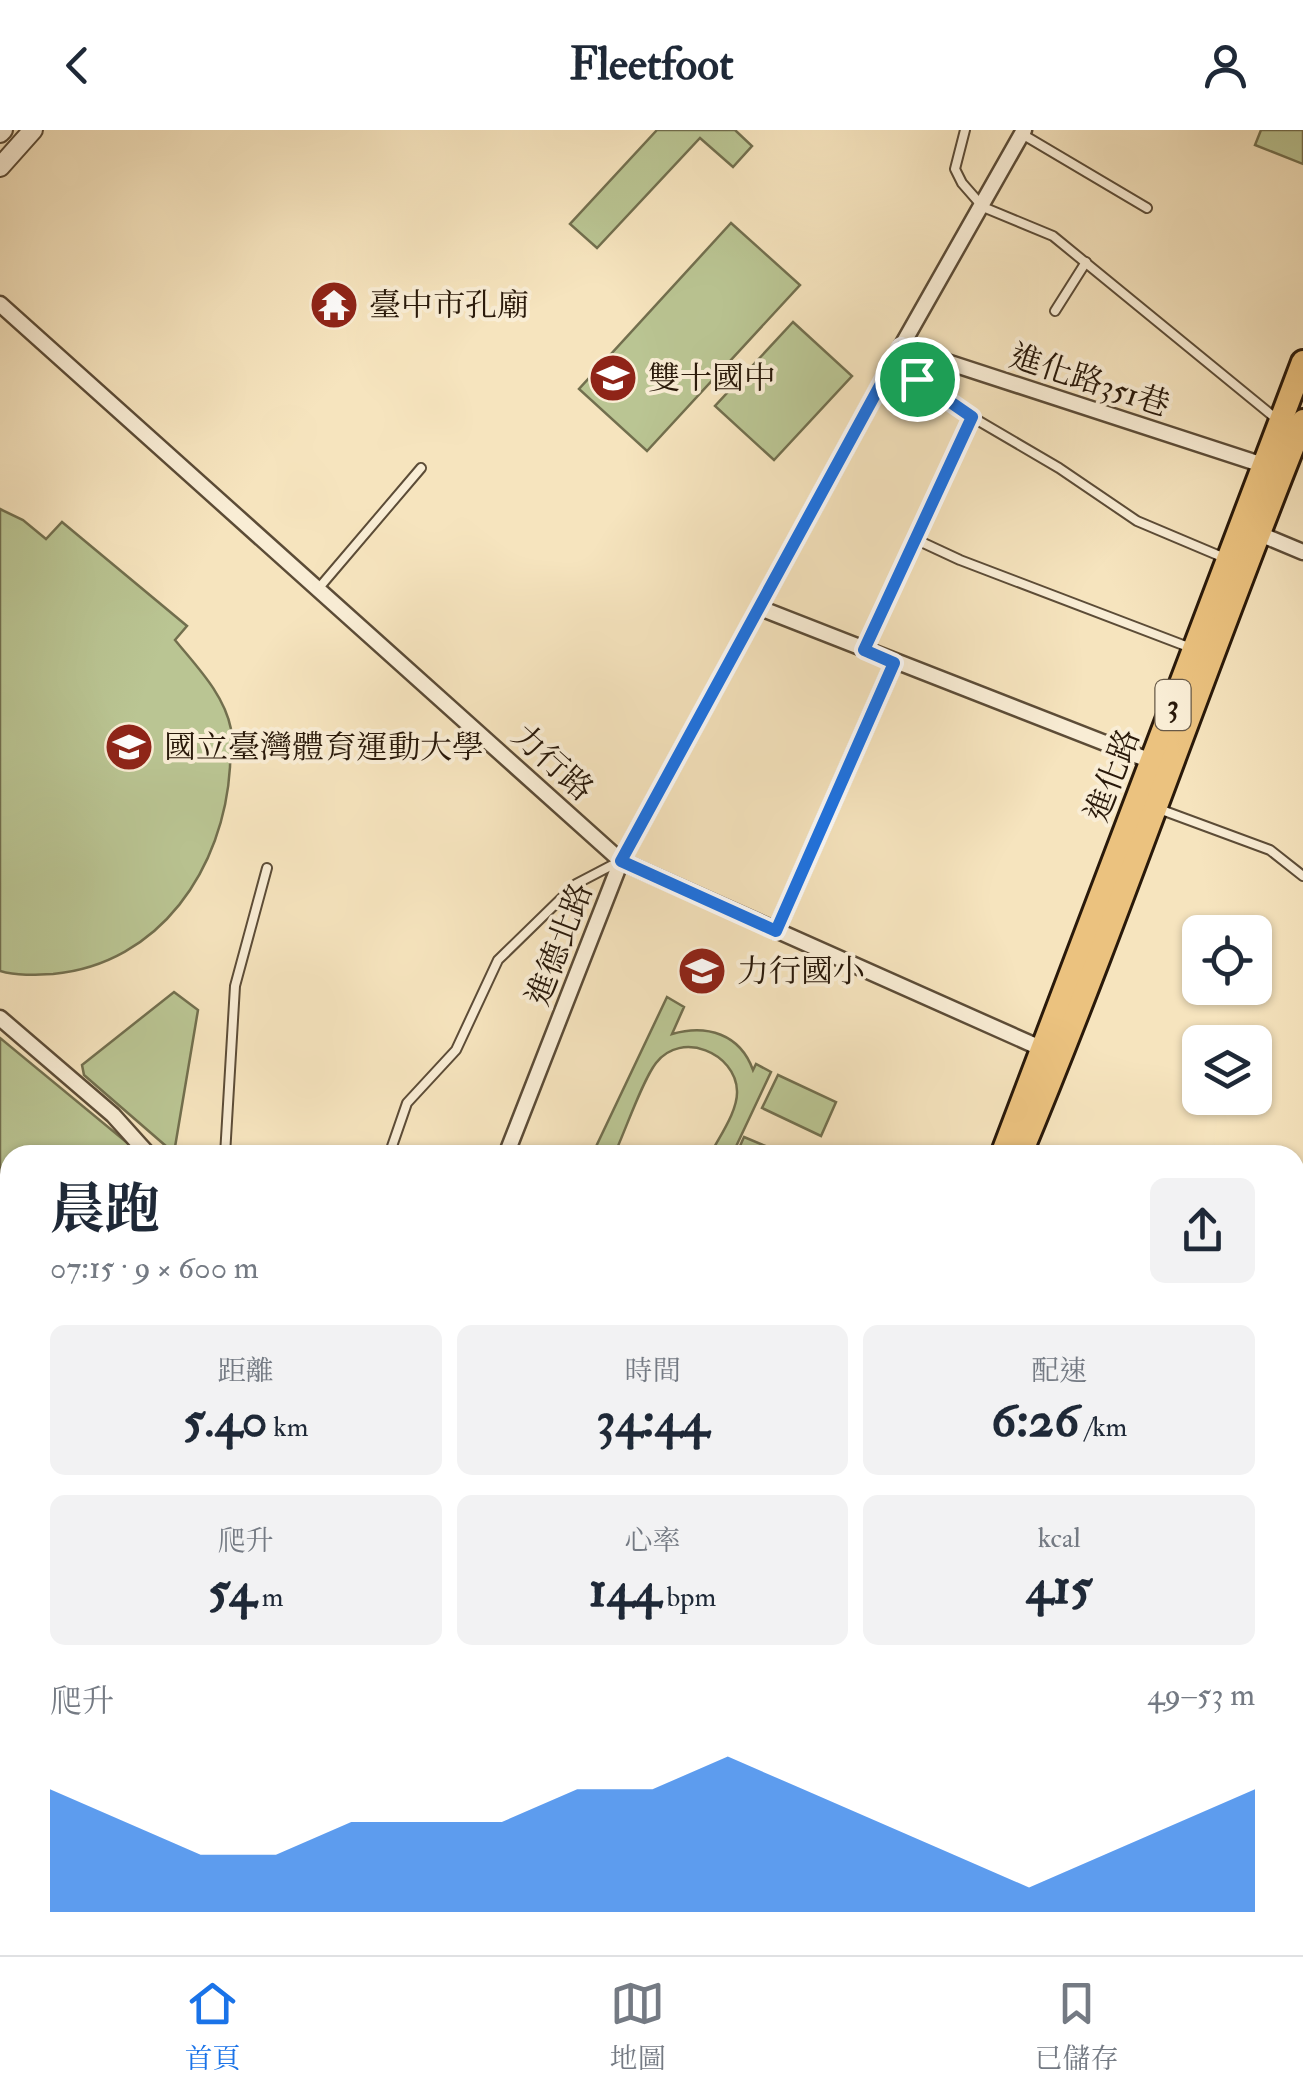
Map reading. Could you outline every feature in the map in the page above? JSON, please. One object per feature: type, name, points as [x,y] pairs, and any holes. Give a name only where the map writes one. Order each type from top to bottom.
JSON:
[{"type":"main road","name":"進化路","points":[[1007,1145],[1052,1054],[1154,807],[1249,530],[1263,465],[1303,362]]},
{"type":"main road","name":"進化路","points":[[1023,1145],[1151,761],[1228,560],[1249,530],[1303,421]]},
{"type":"street","points":[[0,167],[33,130]]},
{"type":"street","name":"進德北路","points":[[510,1145],[621,861],[901,347],[1023,132]]},
{"type":"street","name":"力行路","points":[[0,304],[621,861],[1052,1054]]},
{"type":"street","name":"進化路351巷","points":[[901,347],[1263,465]]},
{"type":"street","points":[[1249,530],[1303,552]]},
{"type":"street","points":[[760,608],[1151,761]]},
{"type":"street","points":[[776,931],[894,663]]},
{"type":"street","points":[[0,1018],[113,1115],[139,1145]]},
{"type":"lane","points":[[965,130],[956,169],[962,183],[983,207],[1053,236],[1279,421]]},
{"type":"lane","points":[[1023,132],[1147,208]]},
{"type":"lane","points":[[1056,311],[1086,262]]},
{"type":"lane","points":[[901,347],[917,379],[972,417],[1138,521],[1228,560]]},
{"type":"lane","points":[[864,650],[972,417]]},
{"type":"lane","points":[[318,589],[421,468]]},
{"type":"lane","points":[[916,540],[1195,650]]},
{"type":"lane","points":[[1154,807],[1270,850],[1303,876]]},
{"type":"lane","points":[[393,1145],[408,1103],[456,1050],[498,960],[576,884],[621,861]]},
{"type":"lane","points":[[226,1145],[235,986],[266,868]]},
{"type":"green space","points":[[657,130],[735,130],[752,146],[733,167],[700,138],[597,248],[570,224]]},
{"type":"green space","points":[[1261,130],[1303,130],[1303,164],[1255,145]]},
{"type":"green space","points":[[731,223],[800,285],[647,451],[579,389]]},
{"type":"green space","points":[[793,322],[852,376],[774,460],[715,406]]},
{"type":"green space","points":[[0,509],[23,520],[46,539],[62,522],[187,626],[175,640],[216,693],[232,734],[225,804],[215,841],[200,874],[179,905],[154,931],[125,952],[91,966],[53,974],[0,971]]},
{"type":"green space","points":[[174,992],[198,1010],[175,1145],[165,1145],[84,1075],[82,1065]]},
{"type":"green space","points":[[667,997],[684,1007],[672,1034],[698,1030],[721,1035],[740,1048],[753,1070],[756,1064],[771,1072],[737,1145],[715,1145],[734,1107],[734,1078],[718,1057],[706,1050],[679,1048],[667,1053],[651,1071],[618,1145],[597,1145]]},
{"type":"green space","points":[[0,1038],[130,1145],[0,1145]]},
{"type":"green space","points":[[778,1075],[836,1102],[821,1136],[762,1108]]},
{"type":"green space","points":[[744,1137],[763,1145],[740,1145]]},
{"type":"place","name":"臺中市孔廟","points":[[334,305]]},
{"type":"place","name":"雙十國中","points":[[613,378]]},
{"type":"place","name":"國立臺灣體育運動大學","points":[[129,747]]},
{"type":"place","name":"力行國小","points":[[702,971]]},
{"type":"route","points":[[901,347],[917,379],[972,417],[864,650],[894,663],[776,931],[621,861],[901,347]]}]
